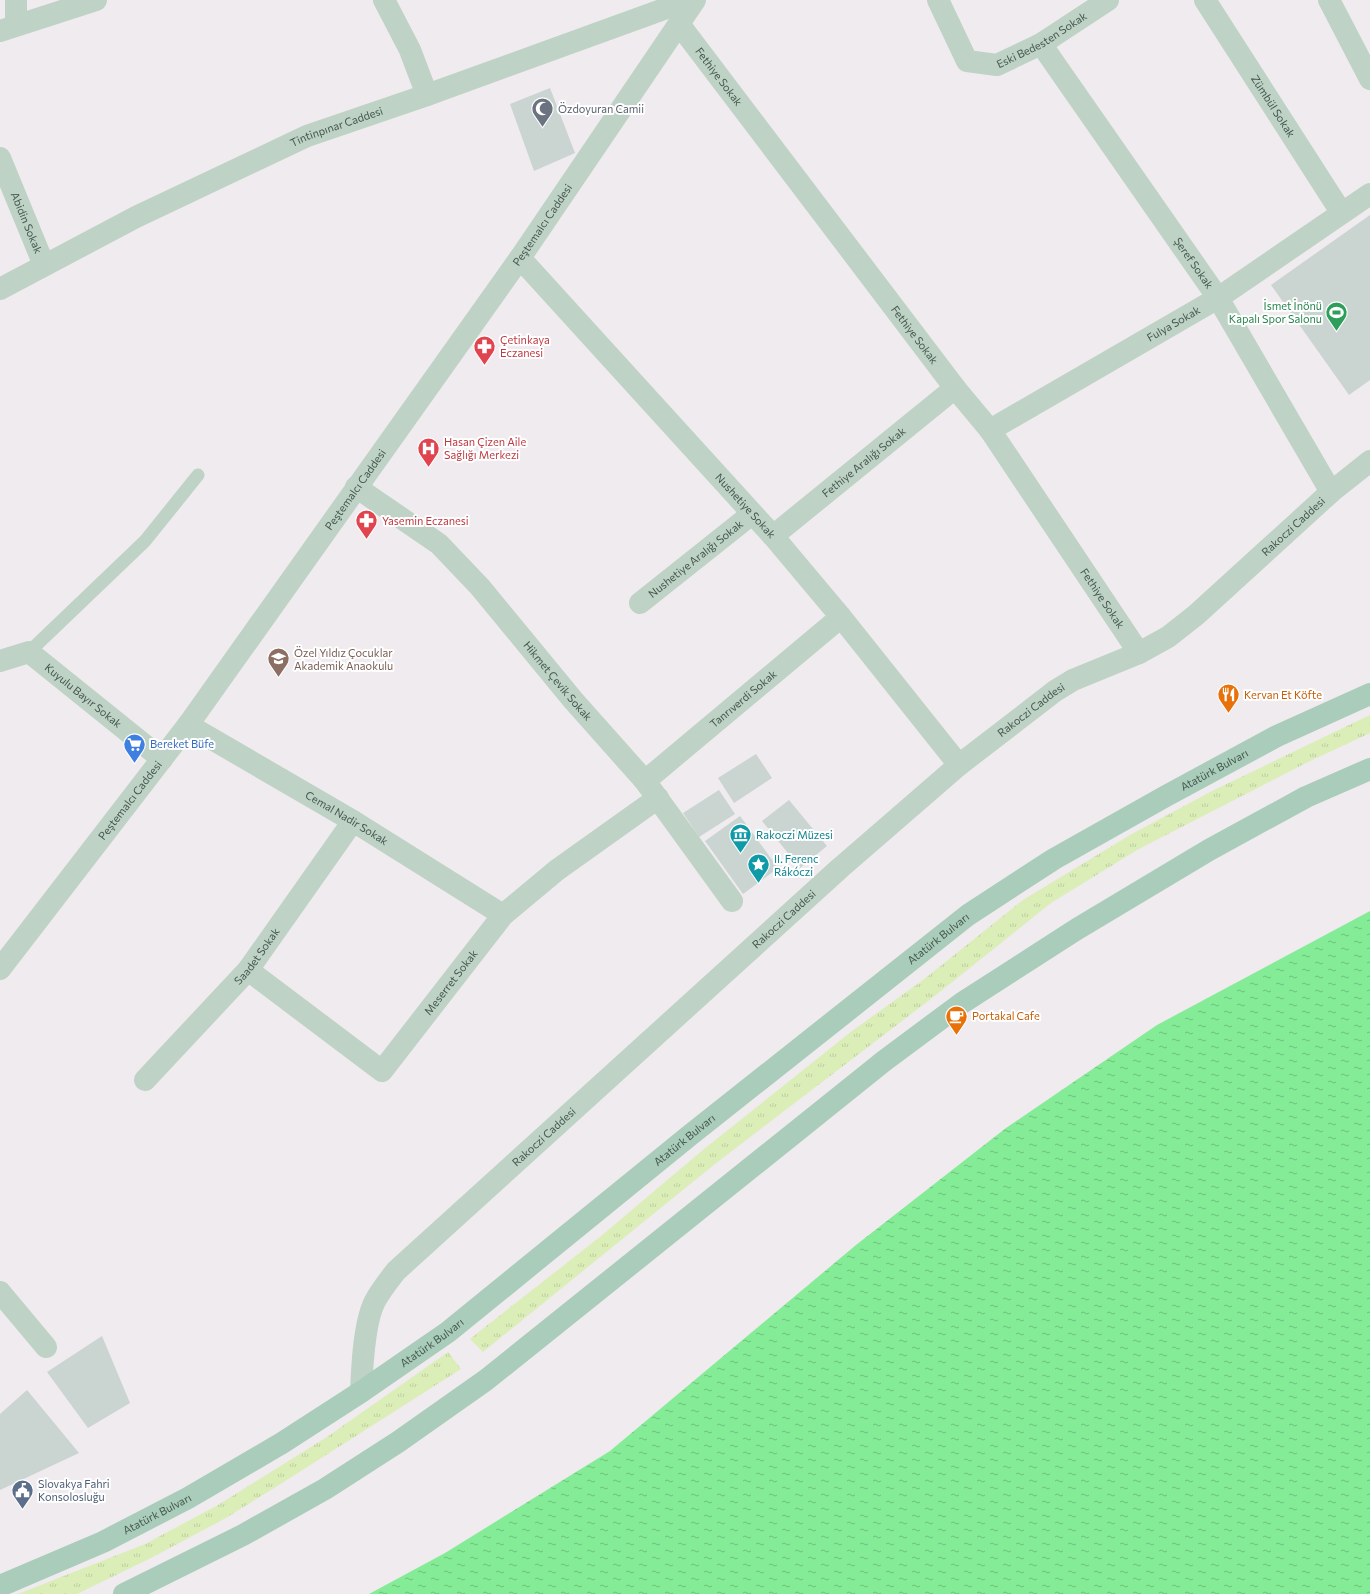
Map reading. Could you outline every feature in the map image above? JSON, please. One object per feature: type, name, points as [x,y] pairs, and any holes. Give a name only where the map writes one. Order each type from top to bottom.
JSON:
[{"type":"main road","name":"Atatürk Bulvarı","points":[[0,1586],[103,1542],[188,1498],[282,1443],[361,1392],[448,1332],[689,1136],[968,916],[1054,859],[1166,796],[1277,736],[1370,694]]},
{"type":"main road","points":[[124,1594],[243,1535],[325,1489],[398,1442],[486,1380],[878,1066],[962,1003],[1077,929],[1209,850],[1306,797],[1370,769]]},
{"type":"street","points":[[8,28],[16,0]]},
{"type":"street","points":[[8,28],[96,0]]},
{"type":"street","points":[[384,0],[410,50],[427,95]]},
{"type":"street","name":"Tintinpınar Caddesi","points":[[0,289],[136,217],[307,136],[427,95],[689,0]]},
{"type":"street","name":"Peştemalcı Caddesi","points":[[0,969],[188,725],[520,258],[695,0]]},
{"type":"street","name":"Eski Bedesten Sokak","points":[[938,0],[967,61],[997,65],[1041,44],[1108,0]]},
{"type":"street","name":"Zümbül Sokak","points":[[1205,0],[1341,212]]},
{"type":"street","points":[[1329,0],[1370,79]]},
{"type":"street","name":"Fethiye Sokak","points":[[679,24],[955,388],[990,430],[1139,653]]},
{"type":"street","name":"Şeref Sokak","points":[[1041,44],[1218,298],[1331,492]]},
{"type":"street","name":"Abidin Sokak","points":[[0,158],[44,265]]},
{"type":"street","name":"Fulya Sokak","points":[[990,430],[1218,298],[1341,212],[1370,194]]},
{"type":"street","name":"Nushetiye Sokak","points":[[520,258],[773,536],[841,617],[959,765]]},
{"type":"street","name":"Fethiye Aralığı Sokak","points":[[773,536],[955,388]]},
{"type":"street","name":"Rakoczi Caddesi","points":[[361,1392],[363,1353],[374,1302],[383,1287],[396,1271],[815,890],[959,765],[1055,691],[1073,680],[1139,653],[1168,637],[1196,615],[1331,492],[1370,461]]},
{"type":"street","name":"Hikmet Çevik Sokak","points":[[356,487],[439,544],[480,587],[573,700],[651,789],[732,901]]},
{"type":"street","name":"Nushetiye Aralığı Sokak","points":[[640,603],[752,514]]},
{"type":"street","name":"Tanrıverdi Sokak","points":[[651,789],[841,617]]},
{"type":"street","points":[[0,661],[29,652]]},
{"type":"street","name":"Kuyulu Bayır Sokak","points":[[29,652],[162,759]]},
{"type":"street","name":"Cemal Nadir Sokak","points":[[188,725],[353,820],[503,915]]},
{"type":"street","name":"Meserret Sokak","points":[[248,970],[382,1072],[503,915],[651,789]]},
{"type":"street","name":"Saadet Sokak","points":[[145,1080],[248,970],[353,820]]},
{"type":"street","points":[[0,1292],[46,1348]]},
{"type":"lane","points":[[29,652],[145,541],[198,475]]},
{"type":"green space","points":[[1370,715],[1370,733],[1308,762],[1137,850],[1051,903],[936,995],[715,1164],[483,1352],[470,1339],[601,1236],[704,1149],[852,1031],[923,980],[1023,900],[1130,835],[1212,791]]},
{"type":"green space","points":[[448,1352],[461,1369],[226,1518],[151,1558],[77,1594],[18,1594],[145,1544],[218,1505],[327,1437]]},
{"type":"water","points":[[1370,911],[1370,1594],[369,1594],[445,1553],[610,1451],[856,1245],[1006,1128],[1157,1025]]},
{"type":"building","name":"Özdoyuran Camii","points":[[550,88],[575,153],[534,171],[510,104]]},
{"type":"building","name":"İsmet İnönü Kapalı Spor Salonu","points":[[1370,215],[1370,380],[1349,395],[1271,285]]},
{"type":"building","points":[[756,754],[772,778],[734,803],[718,778]]},
{"type":"building","points":[[719,790],[735,814],[699,837],[683,813]]},
{"type":"building","points":[[789,800],[827,846],[800,868],[762,821]]},
{"type":"building","name":"Rakoczi Müzesi","points":[[740,816],[778,868],[743,894],[705,841]]},
{"type":"building","points":[[102,1336],[130,1403],[88,1428],[47,1372]]},
{"type":"building","points":[[27,1390],[79,1453],[0,1490],[0,1414]]},
{"type":"place","name":"Özdoyuran Camii","points":[[542,128]]},
{"type":"place","name":"İsmet İnönü Kapalı Spor Salonu","points":[[1337,332]]},
{"type":"place","name":"Çetinkaya Eczanesi","points":[[485,366]]},
{"type":"place","name":"Hasan Çizen Aile Sağlığı Merkezi","points":[[429,468]]},
{"type":"place","name":"Yasemin Eczanesi","points":[[366,540]]},
{"type":"place","name":"Özel Yıldız Çocuklar Akademik Anaokulu","points":[[279,678]]},
{"type":"place","name":"Kervan Et Köfte","points":[[1228,714]]},
{"type":"place","name":"Bereket Büfe","points":[[134,764]]},
{"type":"place","name":"Rakoczi Müzesi","points":[[741,854]]},
{"type":"place","name":"II. Ferenc Rákóczi","points":[[758,884]]},
{"type":"place","name":"Portakal Cafe","points":[[957,1036]]},
{"type":"place","name":"Slovakya Fahri Konsolosluğu","points":[[22,1510]]}]
